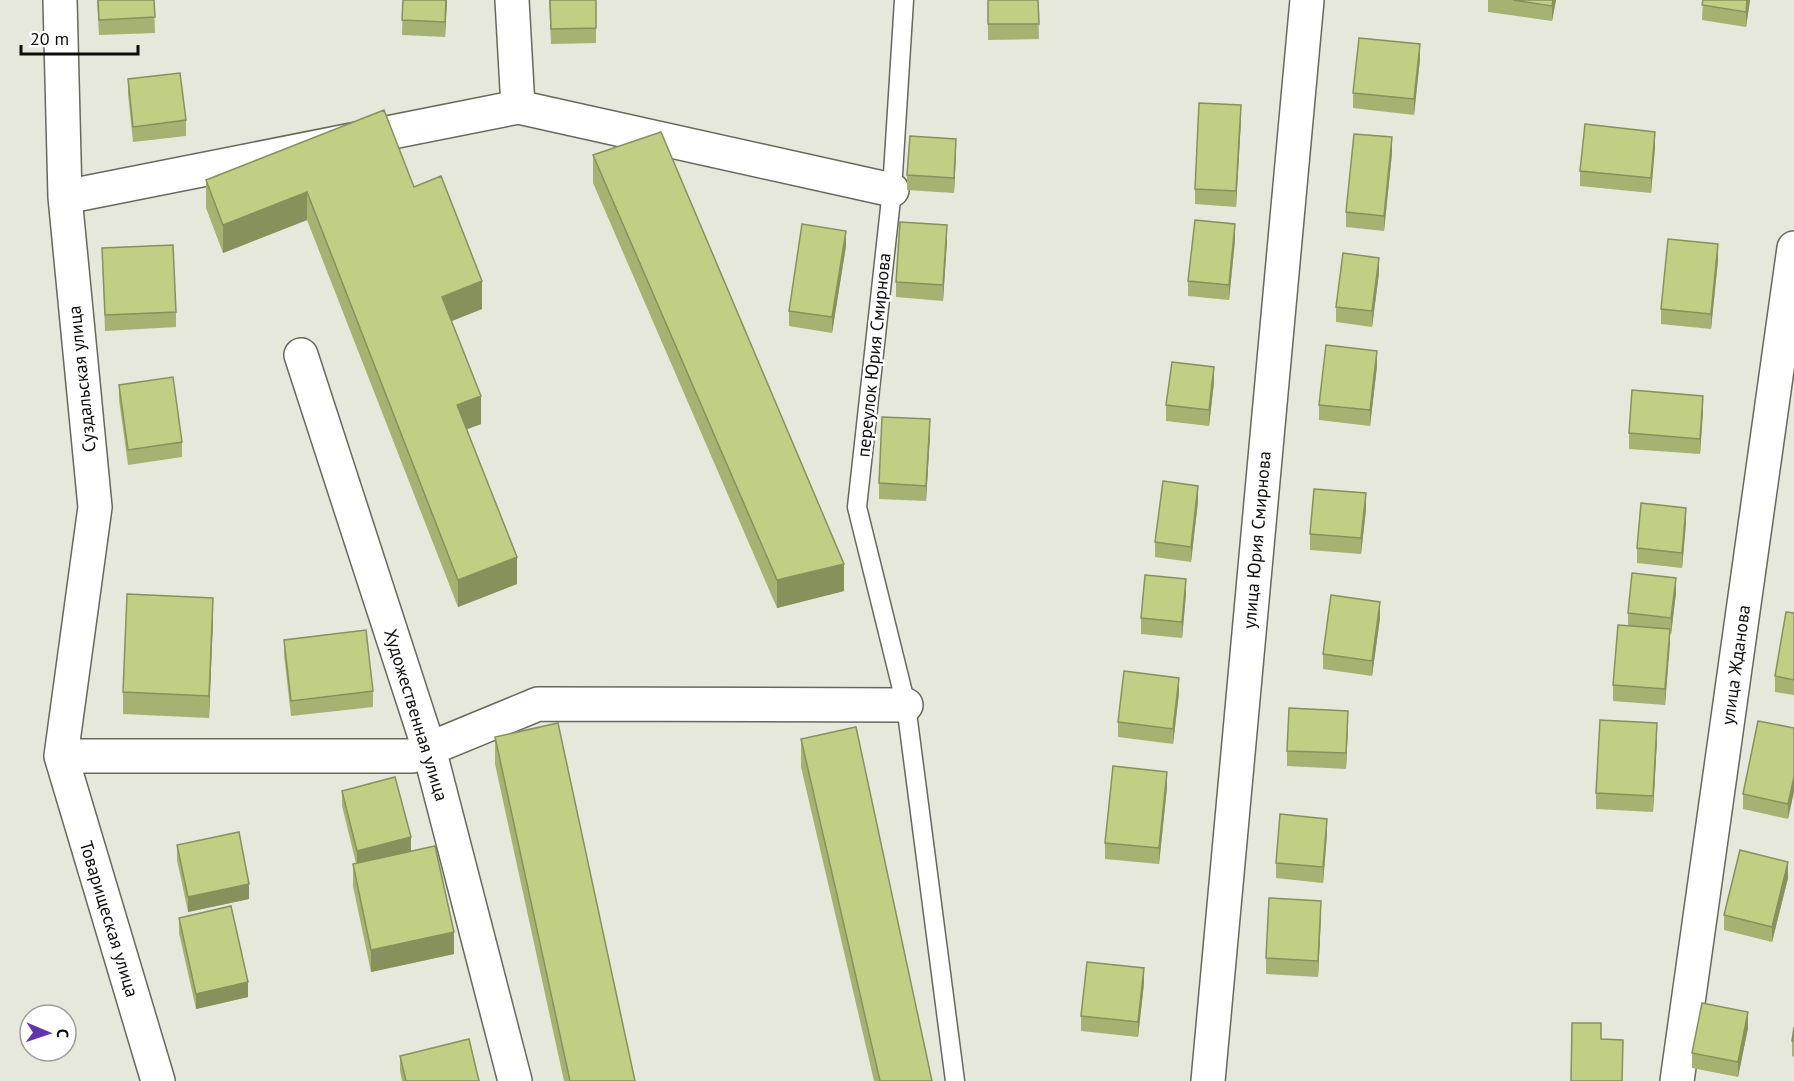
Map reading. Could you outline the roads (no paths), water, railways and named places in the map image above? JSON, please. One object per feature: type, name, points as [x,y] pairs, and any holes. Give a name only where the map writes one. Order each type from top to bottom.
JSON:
[{"type":"street","name":"Суздальская улица","points":[[60,0],[65,197],[95,507],[61,756]]},
{"type":"street","points":[[512,0],[518,107]]},
{"type":"street","name":"улица Юрия Смирнова","points":[[1208,1081],[1307,0]]},
{"type":"street","points":[[65,197],[518,107],[892,190]]},
{"type":"street","name":"улица Жданова","points":[[1677,1081],[1794,248]]},
{"type":"street","name":"Художественная улица","points":[[302,355],[429,749],[515,1081]]},
{"type":"street","points":[[61,756],[412,756],[538,704],[906,705]]},
{"type":"street","name":"Товарищеская улица","points":[[61,756],[158,1081]]},
{"type":"lane","name":"переулок Юрия Смирнова","points":[[904,0],[892,190],[857,507],[906,705],[955,1081]]}]
